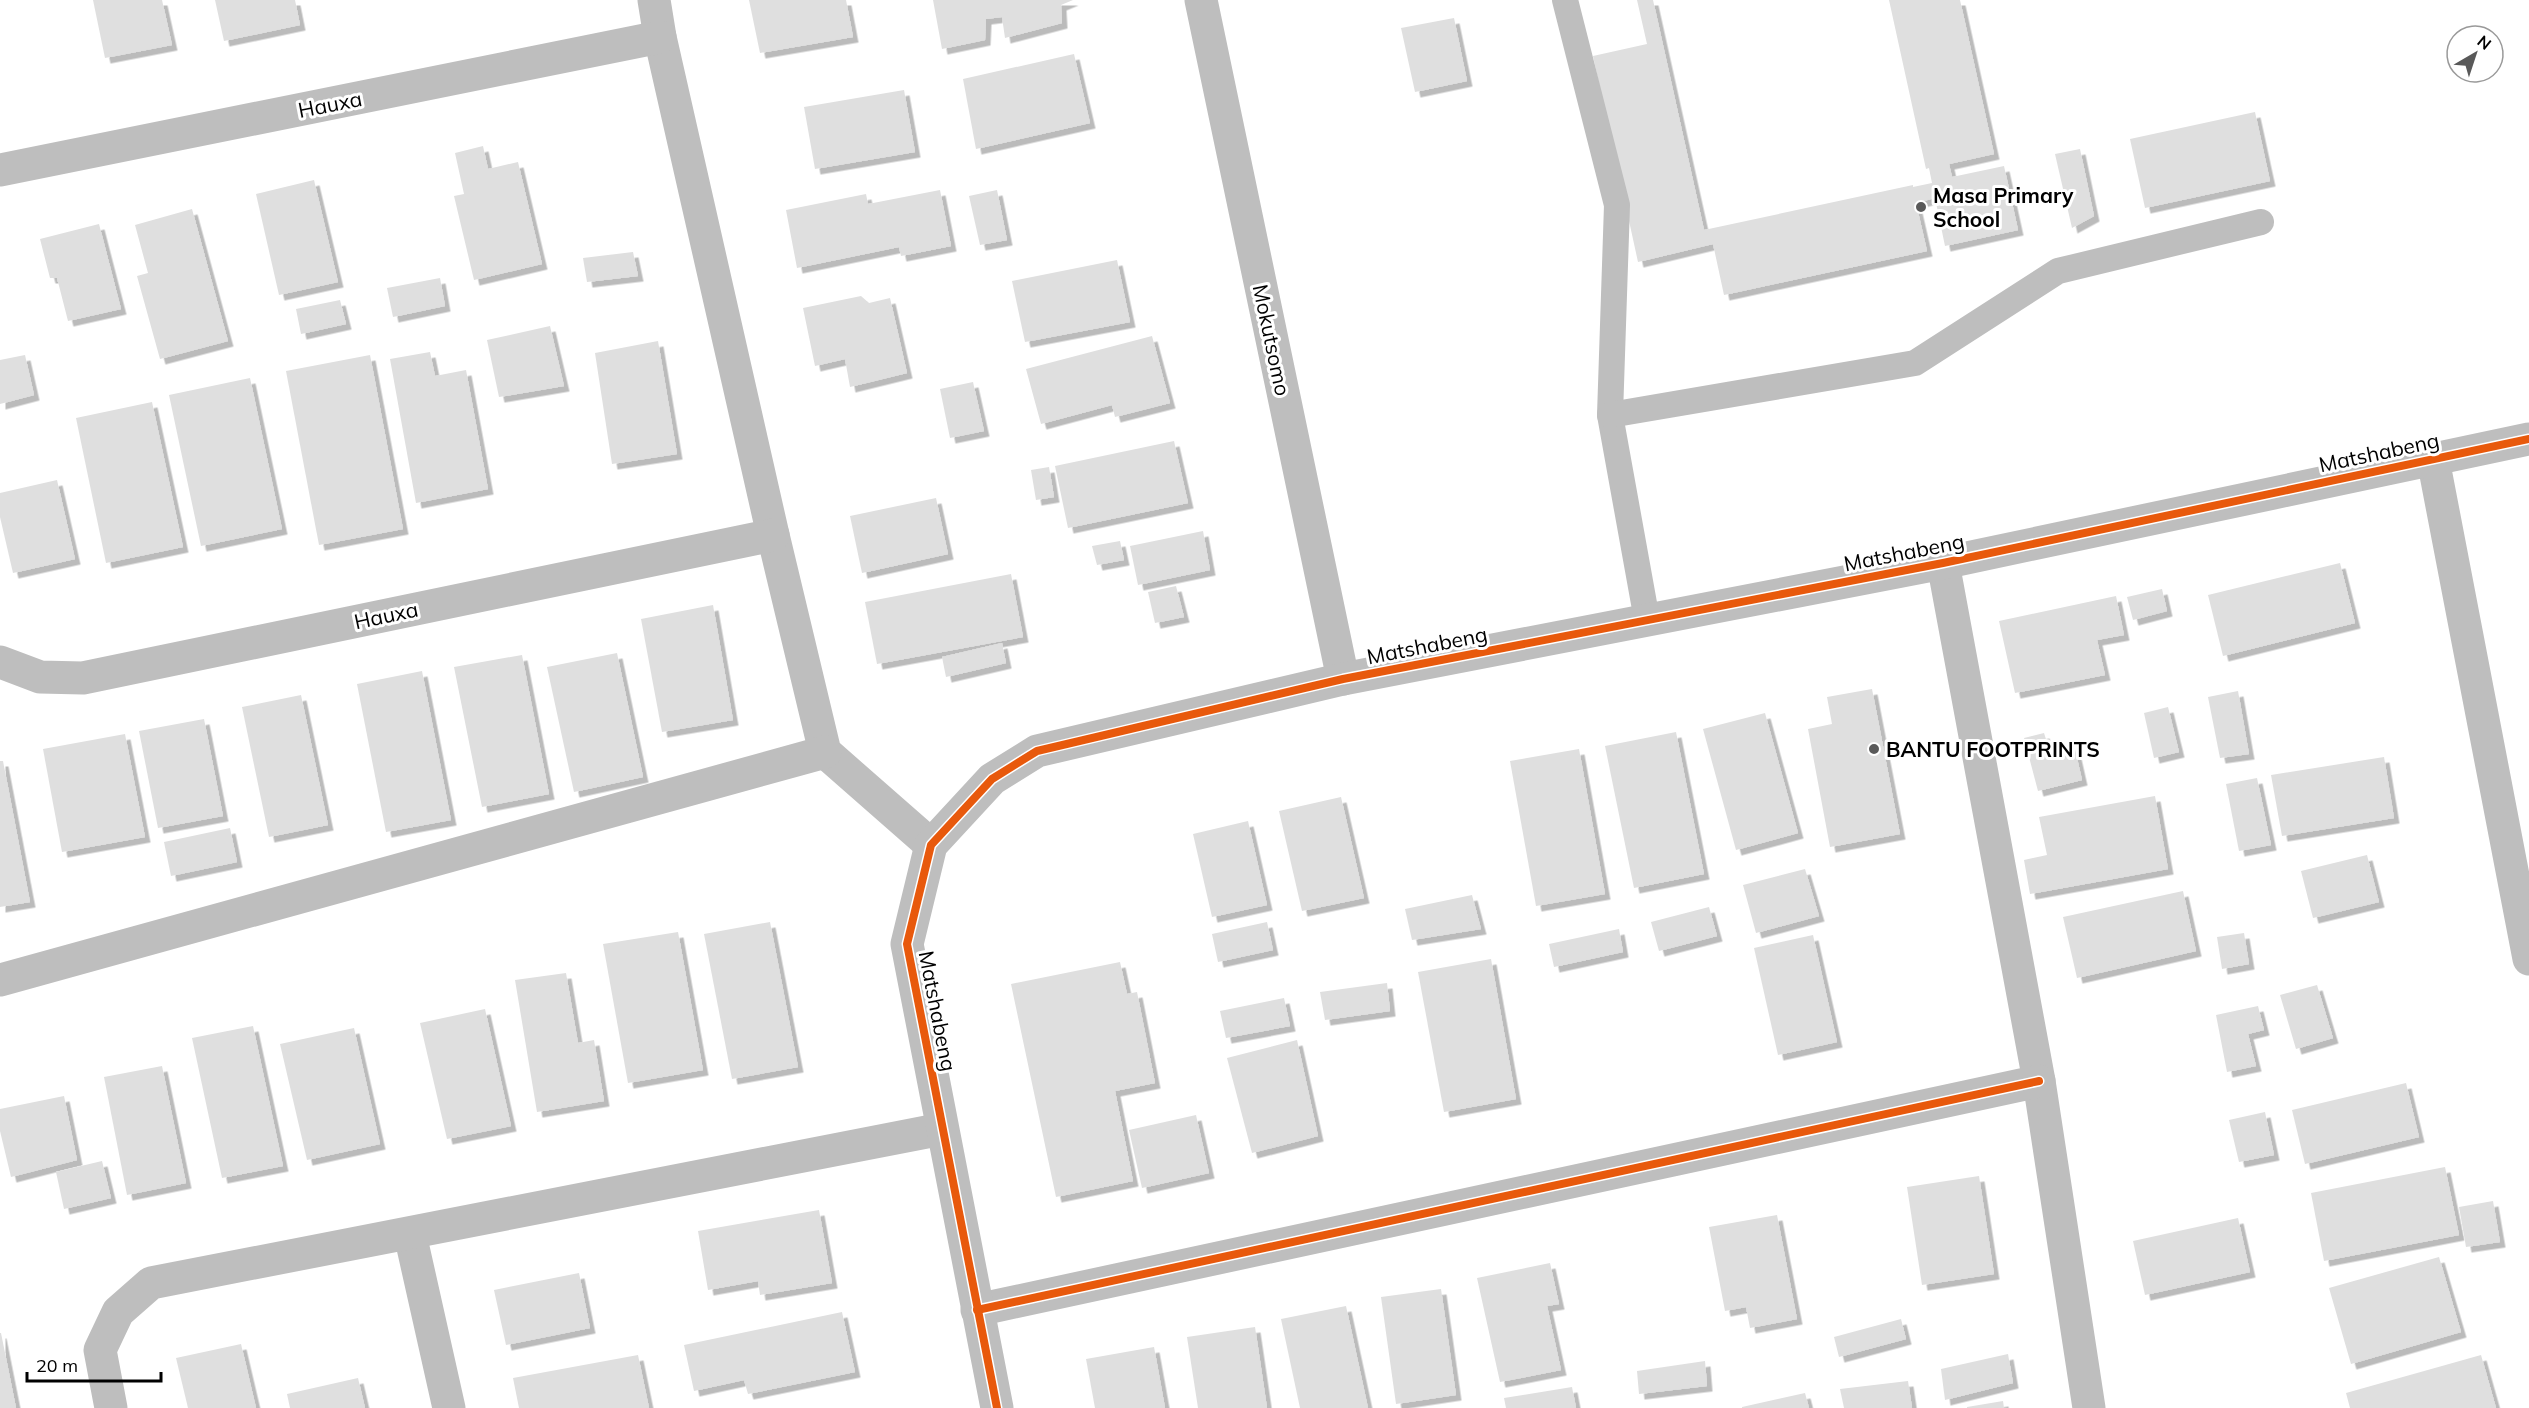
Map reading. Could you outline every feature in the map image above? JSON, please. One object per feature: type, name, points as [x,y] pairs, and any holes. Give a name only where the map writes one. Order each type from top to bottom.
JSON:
[{"type":"street","points":[[654,0],[660,37],[773,536],[825,752],[932,845]]},
{"type":"street","name":"Mokutsomo","points":[[1201,0],[1343,679]]},
{"type":"street","name":"Hauxa","points":[[0,170],[660,37]]},
{"type":"street","name":"Matshabeng","points":[[997,1408],[906,944],[932,845],[992,779],[1037,751],[1343,679],[1943,563],[2529,439]]},
{"type":"street","points":[[2433,459],[2529,959]]},
{"type":"street","name":"Hauxa","points":[[0,662],[40,677],[83,678],[773,536]]},
{"type":"street","points":[[1943,563],[2039,1082],[2089,1408]]},
{"type":"street","points":[[0,980],[825,752]]},
{"type":"street","points":[[977,1311],[2039,1082]]},
{"type":"street","points":[[111,1408],[100,1350],[118,1312],[151,1283],[942,1129]]},
{"type":"street","points":[[410,1234],[449,1408]]},
{"type":"lane","points":[[1565,0],[1617,205],[1610,415],[1647,620]]},
{"type":"lane","points":[[1610,415],[1915,363],[2058,271],[2261,222]]},
{"type":"building","points":[[93,0],[162,0],[172,45],[105,58]]},
{"type":"building","points":[[215,0],[295,0],[300,25],[224,41]]},
{"type":"building","points":[[749,0],[846,0],[853,37],[760,53]]},
{"type":"building","points":[[933,0],[1073,0],[1061,5],[1062,23],[1005,38],[1002,17],[986,19],[985,40],[942,49]]},
{"type":"building","points":[[1637,0],[1653,0],[1704,230],[1913,185],[1913,187],[1932,183],[1929,168],[1926,169],[1889,0],[1960,0],[1994,154],[1949,164],[1952,177],[2004,166],[2018,230],[1945,246],[1935,198],[1916,203],[1927,251],[1724,295],[1713,244],[1638,262],[1593,56],[1647,44]]},
{"type":"building","points":[[1454,18],[1467,81],[1415,92],[1401,28]]},
{"type":"building","points":[[1074,54],[1090,123],[976,149],[963,79]]},
{"type":"building","points":[[904,90],[915,152],[815,169],[804,107]]},
{"type":"building","points":[[2255,112],[2270,181],[2145,208],[2130,139]]},
{"type":"building","points":[[483,146],[488,169],[518,162],[542,264],[474,280],[454,196],[464,194],[455,153]]},
{"type":"building","points":[[2080,149],[2094,216],[2072,228],[2055,154]]},
{"type":"building","points":[[314,180],[338,282],[279,295],[256,194]]},
{"type":"building","points":[[940,190],[951,246],[901,256],[899,247],[797,268],[786,210],[866,194],[868,204]]},
{"type":"building","points":[[997,190],[1007,240],[980,245],[969,196]]},
{"type":"building","points":[[192,209],[228,341],[160,359],[137,276],[148,273],[135,225]]},
{"type":"building","points":[[99,224],[121,309],[68,321],[57,278],[50,278],[40,239]]},
{"type":"building","points":[[633,252],[638,276],[587,282],[583,258]]},
{"type":"building","points":[[1117,260],[1130,322],[1025,342],[1012,281]]},
{"type":"building","points":[[440,278],[445,306],[393,317],[387,288]]},
{"type":"building","points":[[861,296],[869,303],[890,298],[907,373],[850,387],[845,359],[815,366],[803,308]]},
{"type":"building","points":[[340,300],[346,324],[301,334],[296,309]]},
{"type":"building","points":[[550,326],[564,386],[499,397],[487,340]]},
{"type":"building","points":[[1152,336],[1170,403],[1115,417],[1112,405],[1041,424],[1026,369]]},
{"type":"building","points":[[658,341],[677,454],[612,464],[595,353]]},
{"type":"building","points":[[430,352],[435,376],[466,370],[488,489],[416,503],[390,359]]},
{"type":"building","points":[[25,355],[34,395],[0,404],[0,360]]},
{"type":"building","points":[[370,355],[403,529],[319,545],[286,371]]},
{"type":"building","points":[[250,378],[282,529],[201,546],[169,395]]},
{"type":"building","points":[[973,382],[984,431],[950,438],[940,389]]},
{"type":"building","points":[[152,402],[183,547],[106,563],[76,418]]},
{"type":"building","points":[[1174,441],[1188,503],[1068,528],[1055,466]]},
{"type":"building","points":[[1049,467],[1054,497],[1036,500],[1031,470]]},
{"type":"building","points":[[57,480],[75,559],[13,573],[0,517],[0,493]]},
{"type":"building","points":[[936,498],[948,554],[862,573],[850,516]]},
{"type":"building","points":[[1203,531],[1210,570],[1138,585],[1130,546]]},
{"type":"building","points":[[1120,541],[1124,560],[1097,565],[1092,546]]},
{"type":"building","points":[[2340,563],[2355,623],[2223,656],[2208,595]]},
{"type":"building","points":[[1011,574],[1023,637],[877,664],[865,602]]},
{"type":"building","points":[[1176,586],[1184,617],[1155,623],[1148,592]]},
{"type":"building","points":[[2162,589],[2167,611],[2133,620],[2127,597]]},
{"type":"building","points":[[2116,596],[2124,635],[2097,640],[2105,675],[2015,693],[1999,621]]},
{"type":"building","points":[[713,605],[733,720],[662,732],[641,619]]},
{"type":"building","points":[[1002,643],[1006,663],[946,677],[942,657]]},
{"type":"building","points":[[617,653],[643,777],[574,792],[547,667]]},
{"type":"building","points":[[522,655],[549,794],[482,807],[454,667]]},
{"type":"building","points":[[422,671],[451,820],[386,832],[357,684]]},
{"type":"building","points":[[1872,689],[1900,834],[1830,847],[1808,729],[1832,724],[1827,697]]},
{"type":"building","points":[[2238,691],[2249,754],[2220,758],[2208,697]]},
{"type":"building","points":[[301,695],[328,825],[269,837],[242,707]]},
{"type":"building","points":[[2168,707],[2179,752],[2154,758],[2144,713]]},
{"type":"building","points":[[1765,713],[1798,833],[1736,850],[1703,729]]},
{"type":"building","points":[[204,719],[223,816],[158,828],[139,731]]},
{"type":"building","points":[[1676,732],[1704,874],[1634,888],[1605,746]]},
{"type":"building","points":[[2044,733],[2051,755],[2075,749],[2082,780],[2038,791],[2024,738]]},
{"type":"building","points":[[125,734],[145,837],[62,852],[43,749]]},
{"type":"building","points":[[1579,749],[1605,894],[1536,906],[1510,761]]},
{"type":"building","points":[[2384,757],[2394,818],[2282,836],[2271,775]]},
{"type":"building","points":[[0,761],[3,761],[30,902],[0,907]]},
{"type":"building","points":[[2257,778],[2271,845],[2239,851],[2226,784]]},
{"type":"building","points":[[2155,796],[2168,869],[2030,894],[2024,860],[2047,855],[2039,817]]},
{"type":"building","points":[[1341,797],[1364,898],[1302,911],[1279,811]]},
{"type":"building","points":[[1248,821],[1267,905],[1212,917],[1193,834]]},
{"type":"building","points":[[230,828],[237,862],[171,876],[164,842]]},
{"type":"building","points":[[2367,855],[2379,902],[2313,918],[2301,871]]},
{"type":"building","points":[[1805,869],[1819,916],[1756,933],[1743,885]]},
{"type":"building","points":[[2183,891],[2196,951],[2077,978],[2063,917]]},
{"type":"building","points":[[1472,895],[1481,929],[1412,940],[1405,909]]},
{"type":"building","points":[[1709,907],[1717,936],[1659,951],[1651,922]]},
{"type":"building","points":[[770,922],[798,1067],[732,1079],[704,934]]},
{"type":"building","points":[[1267,922],[1273,950],[1218,962],[1212,934]]},
{"type":"building","points":[[1619,929],[1623,952],[1554,967],[1549,944]]},
{"type":"building","points":[[678,932],[703,1070],[628,1083],[603,944]]},
{"type":"building","points":[[2244,933],[2249,964],[2222,969],[2217,937]]},
{"type":"building","points":[[1813,935],[1837,1042],[1778,1055],[1754,948]]},
{"type":"building","points":[[1491,959],[1516,1099],[1444,1112],[1418,972]]},
{"type":"building","points":[[1120,962],[1127,994],[1137,992],[1155,1083],[1115,1091],[1133,1181],[1056,1197],[1011,984]]},
{"type":"building","points":[[566,973],[578,1043],[594,1040],[604,1101],[537,1112],[515,980]]},
{"type":"building","points":[[1387,983],[1390,1011],[1325,1020],[1320,992]]},
{"type":"building","points":[[2317,985],[2333,1038],[2296,1049],[2280,995]]},
{"type":"building","points":[[1284,998],[1290,1026],[1226,1038],[1220,1011]]},
{"type":"building","points":[[2258,1006],[2264,1030],[2248,1034],[2256,1066],[2227,1072],[2216,1015]]},
{"type":"building","points":[[485,1009],[511,1126],[447,1139],[420,1023]]},
{"type":"building","points":[[253,1026],[283,1166],[222,1178],[192,1038]]},
{"type":"building","points":[[354,1028],[380,1144],[307,1160],[280,1044]]},
{"type":"building","points":[[1297,1040],[1318,1136],[1252,1153],[1227,1058]]},
{"type":"building","points":[[162,1066],[186,1183],[127,1195],[104,1077]]},
{"type":"building","points":[[2406,1083],[2419,1137],[2305,1164],[2292,1110]]},
{"type":"building","points":[[64,1096],[77,1160],[11,1177],[0,1131],[0,1109]]},
{"type":"building","points":[[2265,1112],[2274,1155],[2239,1162],[2229,1120]]},
{"type":"building","points":[[1196,1115],[1209,1173],[1142,1188],[1129,1130]]},
{"type":"building","points":[[102,1161],[111,1198],[64,1209],[56,1172]]},
{"type":"building","points":[[2445,1167],[2459,1235],[2324,1261],[2311,1193]]},
{"type":"building","points":[[1979,1176],[1994,1274],[1922,1285],[1907,1187]]},
{"type":"building","points":[[2493,1201],[2500,1242],[2466,1247],[2459,1207]]},
{"type":"building","points":[[819,1210],[832,1283],[760,1295],[758,1281],[708,1290],[698,1231]]},
{"type":"building","points":[[1777,1215],[1797,1319],[1750,1328],[1746,1307],[1725,1311],[1709,1227]]},
{"type":"building","points":[[2238,1218],[2250,1272],[2145,1295],[2133,1241]]},
{"type":"building","points":[[2439,1257],[2461,1332],[2351,1364],[2329,1288]]},
{"type":"building","points":[[1550,1263],[1559,1304],[1547,1306],[1561,1370],[1500,1382],[1477,1278]]},
{"type":"building","points":[[579,1273],[590,1328],[506,1345],[494,1290]]},
{"type":"building","points":[[1441,1289],[1456,1395],[1396,1404],[1381,1297]]},
{"type":"building","points":[[1346,1306],[1368,1408],[1300,1408],[1281,1319]]},
{"type":"building","points":[[842,1312],[855,1372],[748,1394],[744,1380],[694,1391],[684,1345]]},
{"type":"building","points":[[1901,1319],[1906,1339],[1839,1357],[1834,1337]]},
{"type":"building","points":[[1255,1327],[1267,1408],[1198,1408],[1187,1337]]},
{"type":"building","points":[[1,1333],[16,1408],[0,1408]]},
{"type":"building","points":[[241,1344],[256,1408],[188,1408],[176,1358]]},
{"type":"building","points":[[1154,1347],[1165,1408],[1095,1408],[1086,1359]]},
{"type":"building","points":[[2008,1354],[2013,1383],[1945,1400],[1941,1369]]},
{"type":"building","points":[[638,1355],[649,1408],[519,1408],[513,1378]]},
{"type":"building","points":[[2481,1355],[2496,1408],[2350,1408],[2346,1393]]},
{"type":"building","points":[[1705,1361],[1707,1386],[1639,1394],[1637,1371]]},
{"type":"building","points":[[358,1378],[365,1408],[290,1408],[287,1394]]},
{"type":"building","points":[[1908,1381],[1912,1408],[1844,1408],[1840,1389]]},
{"type":"building","points":[[1572,1387],[1576,1408],[1506,1408],[1504,1398]]},
{"type":"building","points":[[1805,1393],[1809,1408],[1742,1408],[1742,1407]]},
{"type":"building","points":[[2003,1401],[2004,1408],[1967,1408],[1967,1407]]},
{"type":"cycle path","points":[[997,1408],[907,944],[931,845],[992,779],[1037,751],[1343,679],[1943,563],[2529,439]]},
{"type":"cycle path","points":[[977,1310],[2039,1081]]},
{"type":"place","name":"Masa Primary School","points":[[1921,207]]},
{"type":"place","name":"BANTU FOOTPRINTS","points":[[1874,749]]}]
